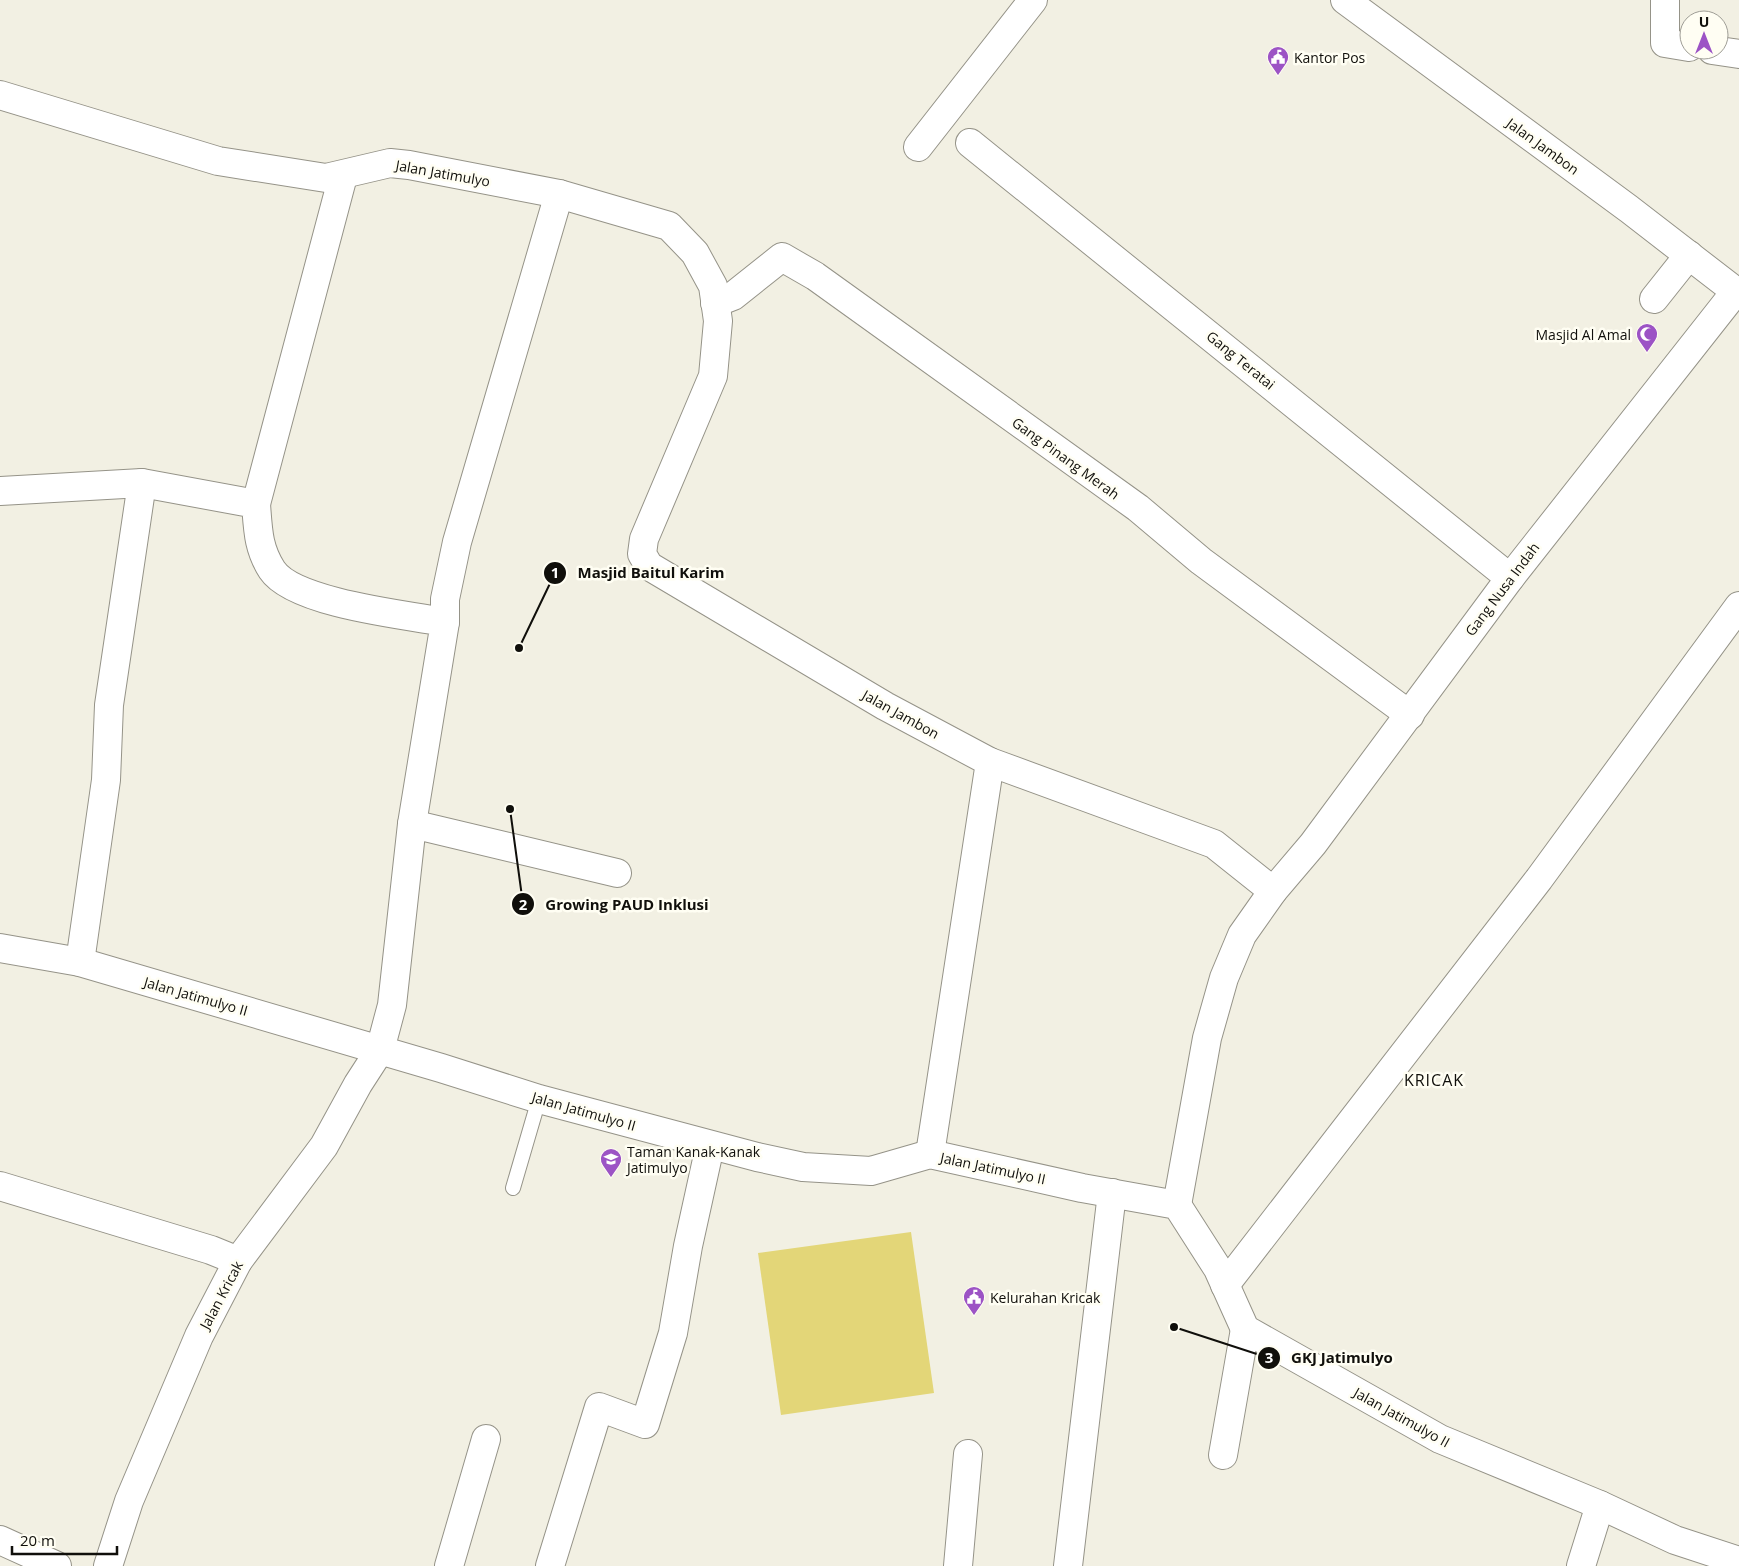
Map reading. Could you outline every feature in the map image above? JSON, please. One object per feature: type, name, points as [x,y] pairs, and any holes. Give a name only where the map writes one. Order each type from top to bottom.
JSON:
[{"type":"street","points":[[918,147],[1033,0]]},
{"type":"street","name":"Jalan Jambon","points":[[1345,0],[1737,292]]},
{"type":"street","points":[[1665,0],[1665,43],[1679,45]]},
{"type":"street","name":"Jalan Jatimulyo","points":[[0,95],[218,161],[310,177],[343,176],[367,167],[390,164],[559,194],[669,226],[695,253],[713,286],[718,321],[713,376]]},
{"type":"street","name":"Gang Teratai","points":[[970,142],[1510,578]]},
{"type":"street","points":[[343,176],[256,504],[259,543],[273,571],[291,586],[329,600],[445,622]]},
{"type":"street","name":"Jalan Kricak","points":[[108,1566],[129,1501],[199,1336],[238,1261],[324,1146],[358,1084],[380,1050],[392,1005],[412,824],[445,622],[445,599],[457,542],[559,194]]},
{"type":"street","points":[[1654,299],[1689,255]]},
{"type":"street","name":"Gang Pinang Merah","points":[[715,303],[733,296],[782,257],[815,276],[1138,508],[1200,561],[1410,715]]},
{"type":"street","name":"Gang Nusa Indah","points":[[1177,1205],[1207,1038],[1224,978],[1242,935],[1273,890],[1313,844],[1410,715],[1510,578],[1737,292]]},
{"type":"street","name":"Jalan Jambon","points":[[713,376],[644,539],[642,554],[649,566],[885,706],[990,762],[1214,844],[1273,890]]},
{"type":"street","points":[[0,491],[142,483],[256,504]]},
{"type":"street","points":[[80,962],[106,780],[109,705],[142,483]]},
{"type":"street","points":[[1225,1285],[1539,879],[1739,606]]},
{"type":"street","points":[[930,1154],[990,762]]},
{"type":"street","points":[[412,824],[617,873]]},
{"type":"street","name":"Jalan Jatimulyo II","points":[[0,948],[80,962],[539,1099],[710,1146],[803,1167],[870,1171],[930,1154],[1177,1205]]},
{"type":"street","points":[[550,1566],[599,1407],[644,1424],[673,1333],[688,1246],[710,1146]]},
{"type":"street","points":[[0,1186],[210,1250],[238,1261]]},
{"type":"street","points":[[1068,1566],[1112,1193]]},
{"type":"street","points":[[1177,1205],[1218,1269],[1245,1329],[1223,1455]]},
{"type":"street","name":"Jalan Jatimulyo II","points":[[1245,1329],[1440,1439],[1600,1505],[1675,1540],[1739,1561]]},
{"type":"street","points":[[449,1566],[486,1439]]},
{"type":"street","points":[[958,1566],[968,1454]]},
{"type":"street","points":[[1581,1566],[1600,1505]]},
{"type":"street","points":[[0,1540],[57,1566]]},
{"type":"lane","points":[[513,1188],[539,1099]]},
{"type":"shaded area","points":[[911,1232],[934,1393],[781,1415],[758,1253]]},
{"type":"place","name":"Kantor Pos","points":[[1278,76]]},
{"type":"place","name":"Masjid Al Amal","points":[[1647,353]]},
{"type":"place","name":"Masjid Baitul Karim","points":[[519,648]]},
{"type":"place","name":"Growing PAUD Inklusi","points":[[510,809]]},
{"type":"place","name":"Taman Kanak-Kanak Jatimulyo","points":[[611,1178]]},
{"type":"place","name":"Kelurahan Kricak","points":[[974,1316]]},
{"type":"place","name":"GKJ Jatimulyo","points":[[1174,1327]]},
{"type":"district","name":"KRICAK","points":[[1434,1080]]}]
